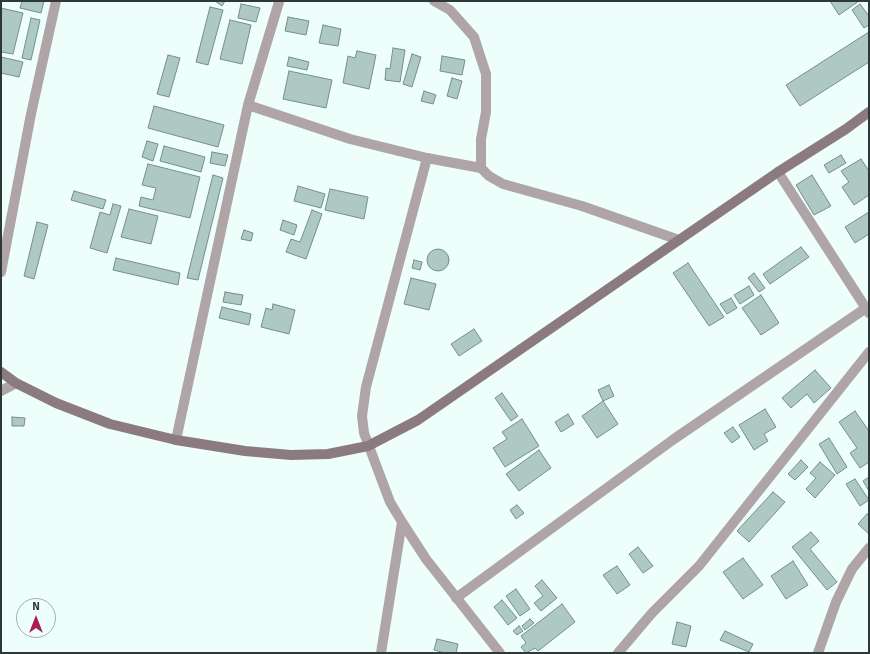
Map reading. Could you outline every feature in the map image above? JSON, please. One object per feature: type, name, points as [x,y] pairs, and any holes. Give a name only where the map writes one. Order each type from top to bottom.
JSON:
[{"type":"street","points":[[1,272],[31,114],[56,1]]},
{"type":"street","points":[[176,440],[248,105],[277,1]]},
{"type":"street","points":[[434,1],[450,10],[474,37],[486,74],[486,112],[481,139],[481,168]]},
{"type":"street","points":[[248,105],[350,139],[427,158],[481,168],[489,176],[503,184],[582,206],[679,240]]},
{"type":"street","points":[[1,372],[16,383],[56,403],[110,424],[176,440],[245,451],[291,455],[328,454],[368,446],[418,420],[778,172],[846,129],[869,112]]},
{"type":"street","points":[[427,158],[366,387],[362,416],[364,433],[390,502],[402,522],[426,559],[500,653]]},
{"type":"street","points":[[456,598],[674,439],[868,311],[778,172]]},
{"type":"street","points":[[618,653],[652,614],[699,566],[869,352]]},
{"type":"street","points":[[1,391],[16,383]]},
{"type":"street","points":[[381,653],[402,522]]},
{"type":"street","points":[[818,653],[836,602],[852,569],[869,548]]},
{"type":"building","points":[[22,1],[44,1],[41,13],[20,8]]},
{"type":"building","points":[[215,1],[225,1],[222,6]]},
{"type":"building","points":[[830,1],[859,1],[839,15]]},
{"type":"building","points":[[241,4],[260,8],[256,22],[238,18]]},
{"type":"building","points":[[860,4],[869,16],[869,25],[864,28],[852,10]]},
{"type":"building","points":[[210,7],[223,10],[208,65],[196,62]]},
{"type":"building","points":[[1,8],[23,13],[13,54],[1,52]]},
{"type":"building","points":[[288,17],[309,21],[306,35],[285,31]]},
{"type":"building","points":[[31,18],[40,20],[31,60],[22,58]]},
{"type":"building","points":[[230,20],[251,25],[242,64],[220,59]]},
{"type":"building","points":[[323,25],[341,29],[338,46],[319,43]]},
{"type":"building","points":[[869,32],[869,62],[800,106],[786,85]]},
{"type":"building","points":[[393,48],[405,50],[400,82],[385,80],[386,68],[390,69]]},
{"type":"building","points":[[357,51],[376,55],[369,89],[343,83],[348,56],[355,58]]},
{"type":"building","points":[[412,54],[421,57],[412,87],[403,84]]},
{"type":"building","points":[[168,55],[180,58],[169,97],[157,94]]},
{"type":"building","points":[[442,56],[465,60],[462,75],[440,71]]},
{"type":"building","points":[[1,57],[23,62],[19,77],[1,73]]},
{"type":"building","points":[[289,57],[309,62],[307,70],[287,66]]},
{"type":"building","points":[[289,71],[332,80],[326,108],[283,99]]},
{"type":"building","points":[[452,78],[462,81],[457,99],[447,96]]},
{"type":"building","points":[[424,91],[436,95],[433,104],[421,101]]},
{"type":"building","points":[[154,106],[224,125],[218,147],[148,128]]},
{"type":"building","points":[[147,141],[158,144],[153,161],[142,157]]},
{"type":"building","points":[[164,146],[205,157],[201,172],[160,161]]},
{"type":"building","points":[[212,152],[228,155],[225,166],[210,163]]},
{"type":"building","points":[[841,155],[846,163],[829,173],[824,165]]},
{"type":"building","points":[[861,159],[869,171],[869,195],[854,205],[842,187],[849,182],[841,171]]},
{"type":"building","points":[[148,164],[200,177],[190,218],[139,206],[141,197],[153,200],[156,188],[142,185]]},
{"type":"building","points":[[213,175],[223,178],[198,280],[187,278]]},
{"type":"building","points":[[812,175],[831,206],[814,215],[796,185]]},
{"type":"building","points":[[298,186],[325,194],[321,208],[294,201]]},
{"type":"building","points":[[330,189],[368,197],[364,219],[325,210]]},
{"type":"building","points":[[74,191],[106,200],[103,209],[71,200]]},
{"type":"building","points":[[113,204],[121,206],[107,253],[90,248],[100,212],[110,215]]},
{"type":"building","points":[[129,209],[158,216],[151,244],[121,237]]},
{"type":"building","points":[[312,210],[322,214],[306,259],[286,252],[291,239],[300,242]]},
{"type":"building","points":[[869,212],[869,234],[855,243],[845,227]]},
{"type":"building","points":[[283,220],[297,225],[294,235],[280,230]]},
{"type":"building","points":[[37,222],[48,225],[34,279],[24,276]]},
{"type":"building","points":[[244,230],[253,233],[251,241],[241,239]]},
{"type":"building","points":[[801,247],[809,257],[770,284],[763,274]]},
{"type":"building","points":[[438,249],[446,252],[449,260],[446,268],[438,271],[430,268],[427,260],[430,252]]},
{"type":"building","points":[[116,258],[180,273],[178,285],[113,270]]},
{"type":"building","points":[[414,260],[422,262],[420,270],[412,268]]},
{"type":"building","points":[[688,263],[724,317],[709,326],[673,273]]},
{"type":"building","points":[[754,273],[765,288],[759,292],[748,278]]},
{"type":"building","points":[[411,278],[436,284],[429,310],[404,304]]},
{"type":"building","points":[[749,286],[754,295],[740,304],[734,295]]},
{"type":"building","points":[[225,292],[243,295],[241,305],[223,302]]},
{"type":"building","points":[[761,295],[779,323],[761,335],[742,308]]},
{"type":"building","points":[[731,298],[737,308],[727,314],[720,304]]},
{"type":"building","points":[[273,304],[295,310],[289,334],[261,327],[266,308],[272,310]]},
{"type":"building","points":[[222,307],[251,314],[249,325],[219,318]]},
{"type":"building","points":[[474,329],[482,341],[459,356],[451,344]]},
{"type":"building","points":[[815,370],[831,388],[814,403],[807,394],[791,408],[782,398]]},
{"type":"building","points":[[609,385],[614,396],[603,401],[598,390]]},
{"type":"building","points":[[502,393],[518,416],[511,421],[495,398]]},
{"type":"building","points":[[603,401],[618,424],[597,438],[582,416]]},
{"type":"building","points":[[765,409],[776,427],[764,434],[768,441],[754,450],[739,425]]},
{"type":"building","points":[[855,411],[869,431],[869,462],[860,468],[850,453],[857,448],[839,422]]},
{"type":"building","points":[[568,414],[574,424],[561,432],[555,422]]},
{"type":"building","points":[[12,417],[25,418],[24,426],[12,426]]},
{"type":"building","points":[[522,419],[539,446],[505,467],[493,448],[507,439],[502,432]]},
{"type":"building","points":[[733,427],[740,437],[732,443],[724,433]]},
{"type":"building","points":[[829,438],[847,467],[837,474],[819,444]]},
{"type":"building","points":[[539,450],[551,468],[519,491],[506,474]]},
{"type":"building","points":[[801,460],[808,467],[795,480],[788,474]]},
{"type":"building","points":[[820,462],[835,475],[815,498],[806,489],[816,478],[810,473]]},
{"type":"building","points":[[869,477],[869,491],[863,481]]},
{"type":"building","points":[[855,479],[869,500],[860,506],[846,484]]},
{"type":"building","points":[[773,492],[785,502],[749,542],[737,531]]},
{"type":"building","points":[[517,505],[524,513],[516,519],[510,510]]},
{"type":"building","points":[[867,514],[869,515],[869,534],[858,524]]},
{"type":"building","points":[[811,532],[819,541],[810,549],[837,582],[827,590],[792,547]]},
{"type":"building","points":[[638,547],[653,566],[643,573],[629,554]]},
{"type":"building","points":[[743,558],[763,585],[743,599],[723,572]]},
{"type":"building","points":[[793,561],[808,585],[786,599],[771,576]]},
{"type":"building","points":[[617,566],[630,585],[617,594],[603,575]]},
{"type":"building","points":[[542,580],[557,598],[541,611],[534,603],[543,596],[535,586]]},
{"type":"building","points":[[516,589],[530,609],[520,616],[506,596]]},
{"type":"building","points":[[502,600],[517,618],[508,625],[494,607]]},
{"type":"building","points":[[562,604],[575,622],[538,651],[535,648],[526,653],[521,647],[526,643],[521,636]]},
{"type":"building","points":[[530,619],[534,623],[525,630],[522,626]]},
{"type":"building","points":[[677,622],[691,626],[686,647],[672,644]]},
{"type":"building","points":[[519,626],[523,631],[517,635],[513,631]]},
{"type":"building","points":[[725,631],[753,644],[749,652],[720,640]]},
{"type":"building","points":[[437,639],[458,644],[456,653],[445,653],[434,650]]}]
